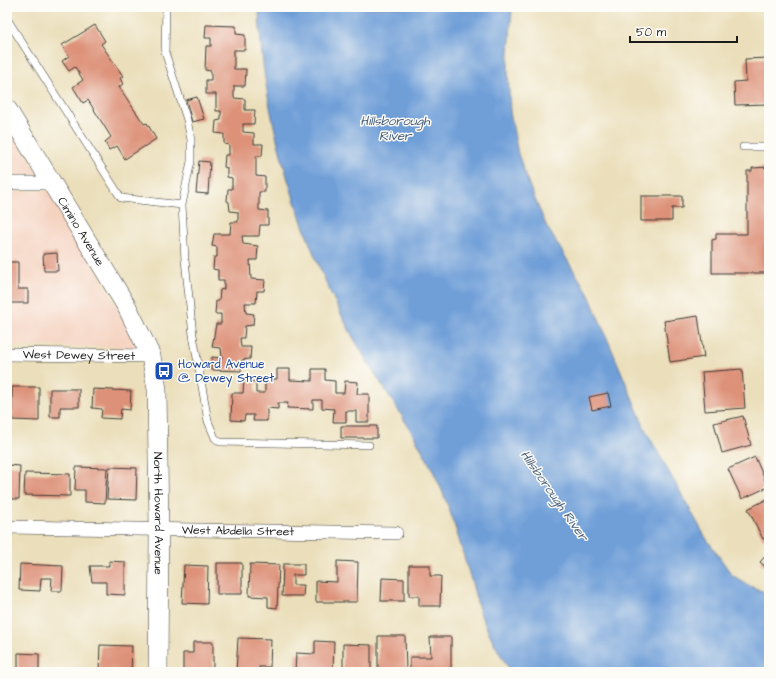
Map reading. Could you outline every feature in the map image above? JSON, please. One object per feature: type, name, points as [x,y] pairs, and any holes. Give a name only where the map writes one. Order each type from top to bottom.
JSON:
[{"type":"main road","name":"Cimino Avenue","points":[[7,109],[127,307],[151,356]]},
{"type":"main road","name":"North Howard Avenue","points":[[151,356],[157,388],[159,529],[158,672]]},
{"type":"street","points":[[7,183],[53,183]]},
{"type":"street","name":"West Dewey Street","points":[[7,354],[151,356]]},
{"type":"street","name":"West Abdella Street","points":[[7,528],[396,533]]},
{"type":"lane","points":[[166,7],[165,52],[187,120],[191,140],[191,161],[182,205],[185,260],[193,335],[208,421],[215,438],[220,442],[369,445]]},
{"type":"lane","points":[[7,19],[120,198],[182,205]]},
{"type":"lane","points":[[743,147],[769,147]]},
{"type":"shaded area","points":[[7,123],[39,175],[7,174]]},
{"type":"shaded area","points":[[7,191],[49,191],[120,311],[138,347],[7,346]]},
{"type":"water","name":"Hillsborough River","points":[[259,7],[512,7],[508,69],[510,112],[518,154],[531,190],[547,227],[589,295],[646,431],[706,538],[732,575],[750,586],[769,594],[769,672],[511,672],[495,645],[482,618],[452,516],[436,477],[407,424],[363,355],[334,301],[301,220],[287,177],[267,91],[261,48]]},
{"type":"building","points":[[95,25],[105,41],[101,44],[123,76],[120,78],[123,84],[119,87],[144,124],[147,123],[156,139],[125,159],[117,146],[109,150],[105,142],[111,137],[88,100],[83,103],[73,87],[83,80],[75,67],[69,71],[62,61],[69,56],[62,45]]},
{"type":"building","points":[[206,25],[236,26],[236,34],[245,35],[245,50],[234,50],[234,69],[246,69],[245,86],[234,86],[234,98],[245,99],[245,110],[255,110],[254,124],[243,124],[243,132],[254,133],[254,144],[263,144],[262,156],[256,156],[256,176],[265,177],[265,192],[259,192],[259,210],[268,211],[268,225],[260,225],[259,236],[242,236],[243,244],[258,246],[257,260],[250,260],[251,279],[265,280],[264,291],[257,291],[256,303],[245,303],[246,313],[254,314],[253,325],[245,326],[244,338],[240,338],[241,347],[251,347],[250,359],[242,360],[241,371],[212,370],[212,357],[222,358],[221,348],[212,347],[216,324],[221,324],[221,314],[215,314],[216,301],[219,301],[220,290],[224,289],[224,280],[218,280],[218,270],[213,269],[214,257],[217,257],[217,247],[212,246],[214,234],[230,234],[231,222],[238,222],[238,212],[230,211],[229,202],[227,201],[228,189],[232,189],[232,178],[227,177],[227,168],[224,167],[225,155],[229,155],[229,145],[224,144],[224,134],[215,133],[216,121],[221,120],[221,111],[216,111],[216,94],[206,94],[206,80],[211,80],[211,71],[205,70],[206,46],[211,46],[211,38],[205,38]]},
{"type":"building","points":[[769,58],[769,104],[735,105],[734,82],[746,81],[745,59]]},
{"type":"building","points":[[197,97],[204,119],[192,122],[186,100]]},
{"type":"building","points":[[199,161],[210,162],[208,194],[196,193]]},
{"type":"building","points":[[769,167],[769,273],[712,273],[712,240],[716,239],[716,234],[747,234],[747,171],[752,171],[752,168]]},
{"type":"building","points":[[641,196],[682,196],[682,208],[672,208],[672,221],[641,221]]},
{"type":"building","points":[[57,253],[58,271],[44,271],[43,254]]},
{"type":"building","points":[[7,262],[18,262],[18,289],[28,289],[28,303],[7,303]]},
{"type":"building","points":[[698,316],[704,357],[670,362],[664,321]]},
{"type":"building","points":[[277,369],[290,369],[290,380],[312,381],[312,369],[325,369],[325,380],[335,381],[335,393],[344,393],[345,381],[358,382],[357,394],[369,394],[369,422],[356,422],[356,411],[346,411],[346,422],[333,422],[334,409],[322,408],[322,400],[313,400],[313,409],[287,408],[288,403],[278,403],[278,409],[267,408],[267,421],[253,421],[254,415],[245,415],[244,421],[231,420],[232,393],[243,393],[244,381],[256,382],[256,393],[265,393],[265,379],[277,379]]},
{"type":"building","points":[[742,369],[745,408],[705,411],[702,372]]},
{"type":"building","points":[[12,387],[39,387],[39,421],[12,420]]},
{"type":"building","points":[[50,389],[79,389],[79,407],[60,407],[60,417],[50,417]]},
{"type":"building","points":[[93,389],[131,391],[130,410],[121,409],[120,419],[101,418],[102,409],[92,408]]},
{"type":"building","points":[[608,393],[611,406],[592,410],[589,397]]},
{"type":"building","points":[[743,416],[751,445],[722,453],[714,423]]},
{"type":"building","points":[[341,426],[377,426],[377,438],[341,438]]},
{"type":"building","points":[[755,457],[768,487],[742,499],[728,469]]},
{"type":"building","points":[[7,465],[20,466],[19,499],[7,499]]},
{"type":"building","points":[[76,467],[107,468],[105,503],[85,502],[85,490],[75,490]]},
{"type":"building","points":[[109,467],[137,468],[136,500],[107,499]]},
{"type":"building","points":[[25,473],[70,474],[70,496],[24,495]]},
{"type":"building","points":[[769,498],[769,536],[763,539],[748,509]]},
{"type":"building","points":[[769,552],[769,570],[760,562]]},
{"type":"building","points":[[109,561],[125,562],[125,595],[106,594],[106,582],[92,582],[90,566],[109,566]]},
{"type":"building","points":[[337,561],[358,562],[357,602],[316,602],[316,581],[337,582]]},
{"type":"building","points":[[217,563],[242,563],[242,594],[217,594]]},
{"type":"building","points":[[20,564],[63,566],[62,591],[51,591],[52,578],[41,578],[40,591],[19,590]]},
{"type":"building","points":[[250,564],[279,565],[277,608],[268,607],[268,597],[249,596]]},
{"type":"building","points":[[283,564],[304,564],[304,575],[293,575],[293,585],[304,585],[303,596],[282,596]]},
{"type":"building","points":[[184,565],[208,566],[207,604],[182,603]]},
{"type":"building","points":[[409,565],[430,565],[430,576],[441,576],[440,606],[419,606],[419,596],[409,596]]},
{"type":"building","points":[[382,578],[404,579],[404,601],[381,601]]},
{"type":"building","points":[[378,636],[405,636],[406,672],[378,672]]},
{"type":"building","points":[[430,637],[451,637],[451,672],[410,672],[410,657],[431,657]]},
{"type":"building","points":[[238,638],[271,639],[270,667],[259,667],[259,672],[236,672]]},
{"type":"building","points":[[315,641],[334,642],[333,672],[295,672],[296,653],[315,654]]},
{"type":"building","points":[[193,642],[213,642],[213,672],[183,672],[183,653],[193,653]]},
{"type":"building","points":[[343,644],[371,645],[371,671],[343,671]]},
{"type":"building","points":[[100,645],[132,646],[131,672],[99,671]]},
{"type":"building","points":[[18,653],[39,654],[39,670],[18,670]]},
{"type":"place","name":"Howard Avenue @ Dewey Street","points":[[164,371]]}]
